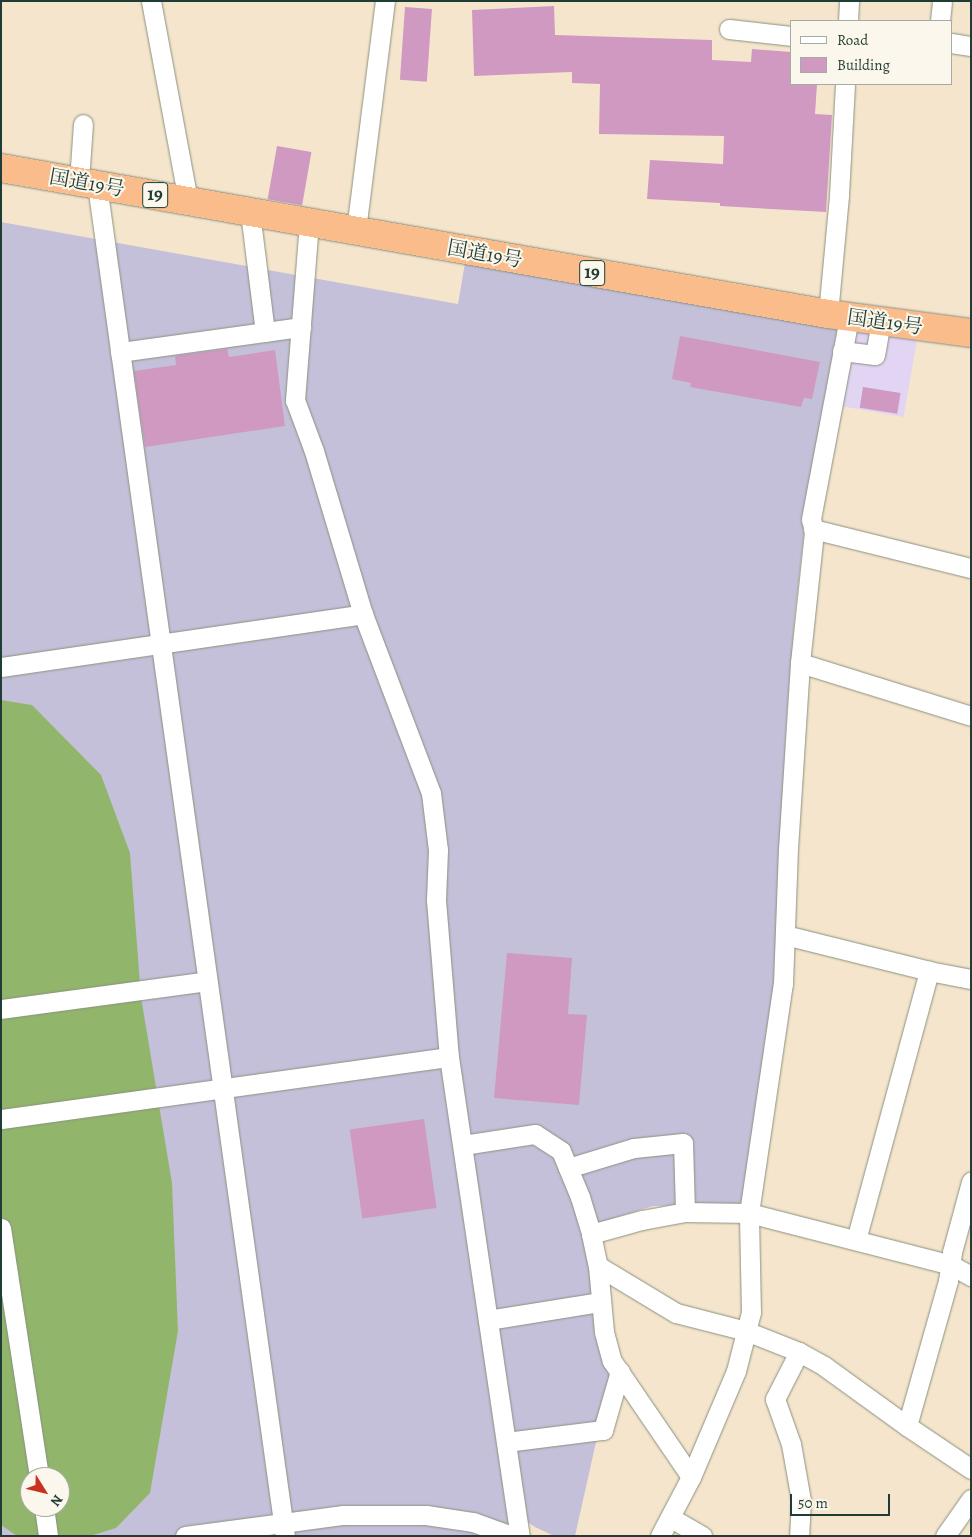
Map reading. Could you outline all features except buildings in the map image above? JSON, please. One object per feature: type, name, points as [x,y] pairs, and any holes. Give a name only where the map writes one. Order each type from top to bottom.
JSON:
[{"type":"highway","name":"国道19号","points":[[1,168],[838,316],[971,333]]},
{"type":"street","points":[[151,1],[188,200]]},
{"type":"street","points":[[356,230],[385,1]]},
{"type":"street","points":[[848,20],[849,1]]},
{"type":"street","points":[[729,29],[790,36]]},
{"type":"street","points":[[952,43],[971,46]]},
{"type":"street","points":[[660,1536],[691,1477],[736,1371],[752,1312],[749,1213],[783,984],[788,849],[800,663],[813,529],[811,519],[842,351],[838,316],[839,195],[845,85]]},
{"type":"street","points":[[83,124],[88,183],[120,352],[284,1529]]},
{"type":"street","points":[[250,212],[265,332]]},
{"type":"street","points":[[309,222],[295,400],[314,451],[363,614],[431,793],[438,850],[436,900],[449,1057],[520,1536]]},
{"type":"street","points":[[842,351],[875,355],[881,322]]},
{"type":"street","points":[[120,352],[301,327]]},
{"type":"street","points":[[813,529],[971,568]]},
{"type":"street","points":[[1,667],[363,614]]},
{"type":"street","points":[[800,663],[971,716]]},
{"type":"street","points":[[784,935],[929,971],[971,979]]},
{"type":"street","points":[[856,1240],[929,971]]},
{"type":"street","points":[[1,1009],[207,980]]},
{"type":"street","points":[[1,1119],[449,1057]]},
{"type":"street","points":[[463,1145],[536,1134],[561,1151],[591,1234],[598,1266],[604,1332],[612,1361],[691,1477]]},
{"type":"street","points":[[568,1168],[634,1148],[683,1143],[685,1212]]},
{"type":"street","points":[[907,1426],[951,1265],[952,1252],[971,1182]]},
{"type":"street","points":[[591,1234],[642,1220],[685,1212],[749,1213],[951,1265],[971,1276]]},
{"type":"street","points":[[1,1228],[37,1467]]},
{"type":"street","points":[[598,1266],[676,1313],[746,1331],[799,1352],[824,1366],[907,1426],[971,1469]]},
{"type":"street","points":[[488,1320],[601,1302]]},
{"type":"street","points":[[799,1352],[775,1399],[791,1444],[801,1500],[799,1536]]},
{"type":"street","points":[[506,1442],[603,1430],[620,1371]]},
{"type":"street","points":[[946,1536],[971,1499]]},
{"type":"street","points":[[185,1536],[284,1529],[342,1514],[426,1515],[473,1522],[512,1536]]},
{"type":"street","points":[[45,1517],[48,1536]]},
{"type":"street","points":[[670,1518],[702,1536]]},
{"type":"shaded area","points":[[1,222],[458,304],[465,263],[837,329],[806,516],[795,614],[786,729],[775,977],[745,1199],[739,1204],[653,1206],[582,1228],[611,1375],[575,1536],[554,1536],[535,1527],[509,1510],[512,1536],[1,1536]]},
{"type":"shaded area","points":[[853,329],[917,340],[903,417],[839,406]]},
{"type":"green space","points":[[1,700],[32,705],[101,775],[130,853],[141,997],[172,1183],[178,1331],[150,1493],[116,1528],[90,1536],[17,1536],[1,1525]]}]
